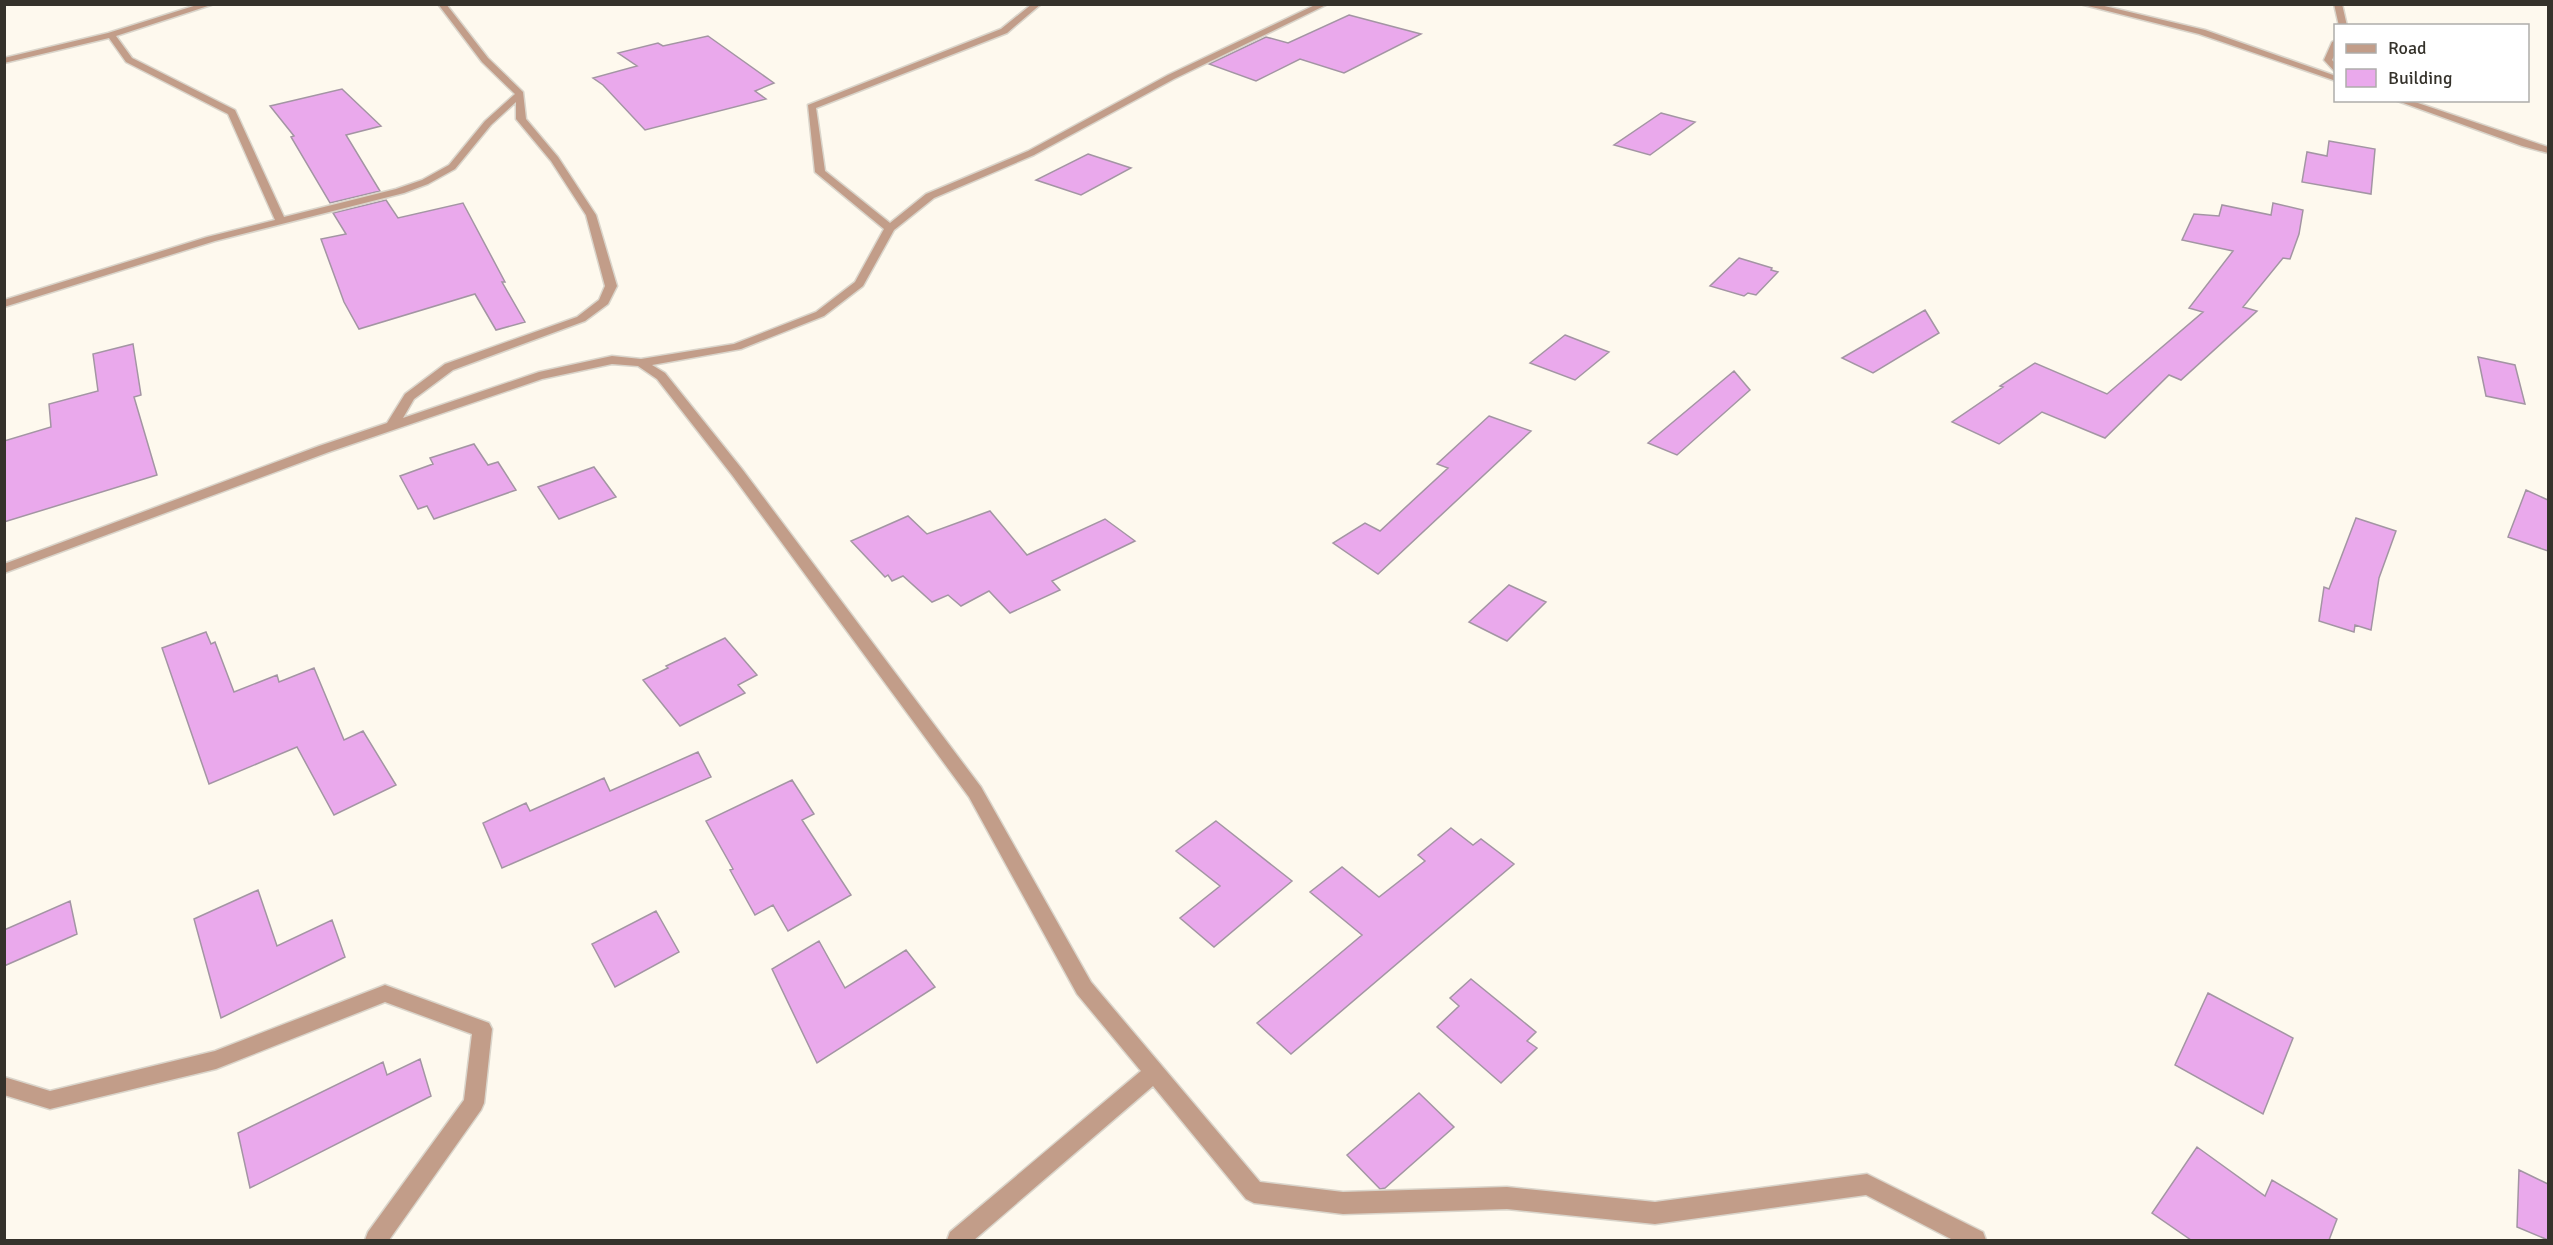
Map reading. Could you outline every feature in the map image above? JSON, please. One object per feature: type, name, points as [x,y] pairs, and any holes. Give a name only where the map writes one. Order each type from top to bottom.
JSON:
[{"type":"street","points":[[4,61],[111,34],[210,4]]},
{"type":"street","points":[[391,427],[409,397],[449,367],[581,319],[604,302],[611,286],[591,215],[555,159],[521,119],[519,94],[485,60],[442,4]]},
{"type":"street","points":[[890,228],[820,172],[811,106],[1004,31],[1037,4]]},
{"type":"street","points":[[4,568],[258,473],[539,376],[612,360],[641,363],[737,347],[820,314],[860,284],[890,228],[930,195],[1031,153],[1171,77],[1324,4]]},
{"type":"street","points":[[2084,4],[2202,32],[2334,78]]},
{"type":"street","points":[[2338,4],[2343,24]]},
{"type":"street","points":[[111,34],[129,60],[232,112],[280,220]]},
{"type":"street","points":[[2334,46],[2328,60],[2334,68]]},
{"type":"street","points":[[4,304],[144,259],[280,220],[400,190],[440,175],[452,167],[488,123],[519,94]]},
{"type":"street","points":[[2405,102],[2548,150]]},
{"type":"street","points":[[641,363],[661,376],[737,472],[975,792],[1084,988],[1254,1192],[1343,1203],[1507,1198],[1655,1213],[1867,1184],[1975,1240]]},
{"type":"street","points":[[4,1086],[50,1101],[216,1060],[385,993],[482,1029],[474,1103],[376,1240]]},
{"type":"street","points":[[958,1240],[1154,1072]]},
{"type":"building","points":[[1349,15],[1421,34],[1344,73],[1300,59],[1256,81],[1209,64],[1266,37],[1288,43]]},
{"type":"building","points":[[708,36],[774,83],[755,91],[766,99],[645,130],[603,85],[593,78],[637,66],[618,53],[658,43],[663,46]]},
{"type":"building","points":[[342,89],[381,126],[346,135],[380,191],[330,203],[291,137],[294,136],[270,106]]},
{"type":"building","points":[[1661,113],[1695,122],[1650,155],[1614,145]]},
{"type":"building","points":[[2329,141],[2375,149],[2371,194],[2302,182],[2307,152],[2327,156]]},
{"type":"building","points":[[1088,154],[1131,168],[1081,195],[1036,180]]},
{"type":"building","points":[[386,200],[398,218],[463,203],[505,282],[502,282],[525,322],[496,330],[475,294],[359,329],[344,302],[321,239],[346,234],[333,213]]},
{"type":"building","points":[[2273,203],[2303,210],[2299,234],[2290,259],[2283,258],[2243,307],[2257,311],[2181,380],[2169,375],[2105,438],[2042,412],[1999,444],[1952,422],[2035,363],[2107,394],[2203,312],[2189,308],[2233,251],[2182,240],[2194,214],[2219,216],[2222,205],[2271,215]]},
{"type":"building","points":[[1739,258],[1778,272],[1756,295],[1748,293],[1744,296],[1710,286]]},
{"type":"building","points":[[1925,310],[1939,333],[1873,373],[1842,358]]},
{"type":"building","points":[[1565,335],[1609,352],[1575,380],[1530,363]]},
{"type":"building","points":[[133,344],[141,395],[134,397],[157,475],[4,522],[4,441],[51,427],[49,404],[98,391],[93,354]]},
{"type":"building","points":[[2478,357],[2515,365],[2525,404],[2486,396]]},
{"type":"building","points":[[1734,371],[1750,390],[1677,455],[1648,443]]},
{"type":"building","points":[[1489,416],[1531,431],[1378,574],[1333,543],[1365,523],[1380,531],[1448,468],[1437,464]]},
{"type":"building","points":[[474,444],[488,465],[498,462],[516,490],[434,519],[427,506],[418,509],[400,476],[433,464],[430,458]]},
{"type":"building","points":[[594,467],[616,497],[559,519],[538,487]]},
{"type":"building","points":[[2526,490],[2548,500],[2548,551],[2508,537]]},
{"type":"building","points":[[990,511],[1027,555],[1105,519],[1135,541],[1052,581],[1060,590],[1010,613],[989,591],[961,606],[948,595],[932,602],[903,576],[892,581],[888,575],[885,577],[851,541],[908,516],[927,534]]},
{"type":"building","points":[[2356,518],[2396,531],[2379,578],[2371,630],[2355,625],[2354,632],[2319,621],[2324,587],[2329,589]]},
{"type":"building","points":[[1509,585],[1546,602],[1507,641],[1469,622]]},
{"type":"building","points":[[206,632],[211,644],[215,642],[234,692],[277,675],[279,682],[314,668],[344,740],[363,731],[396,785],[334,815],[297,747],[209,784],[162,648]]},
{"type":"building","points":[[725,638],[757,675],[738,685],[745,693],[680,726],[643,680],[668,668],[666,666]]},
{"type":"building","points":[[698,752],[711,777],[502,868],[483,823],[526,803],[530,811],[604,778],[610,791]]},
{"type":"building","points":[[792,780],[814,814],[802,820],[851,895],[788,931],[773,905],[755,915],[706,821]]},
{"type":"building","points":[[1216,821],[1292,881],[1214,947],[1180,918],[1220,886],[1176,851]]},
{"type":"building","points":[[1451,828],[1473,845],[1481,839],[1514,864],[1291,1054],[1257,1023],[1362,935],[1310,892],[1342,867],[1379,897],[1425,861],[1418,855]]},
{"type":"building","points":[[258,890],[277,946],[332,920],[345,957],[221,1018],[194,919]]},
{"type":"building","points":[[70,901],[77,934],[4,966],[4,930]]},
{"type":"building","points":[[656,911],[679,952],[615,987],[592,944]]},
{"type":"building","points":[[819,941],[845,988],[906,950],[935,987],[817,1063],[772,969]]},
{"type":"building","points":[[1471,979],[1536,1032],[1527,1041],[1537,1048],[1501,1083],[1437,1027],[1459,1006],[1450,998]]},
{"type":"building","points":[[2208,993],[2293,1038],[2263,1114],[2175,1065]]},
{"type":"building","points":[[420,1059],[431,1096],[250,1188],[238,1133],[383,1062],[387,1075]]},
{"type":"building","points":[[1419,1093],[1454,1127],[1385,1188],[1380,1189],[1347,1155]]},
{"type":"building","points":[[2197,1147],[2265,1196],[2272,1180],[2337,1219],[2329,1240],[2191,1240],[2152,1213]]},
{"type":"building","points":[[2519,1170],[2548,1184],[2548,1240],[2517,1227]]}]
